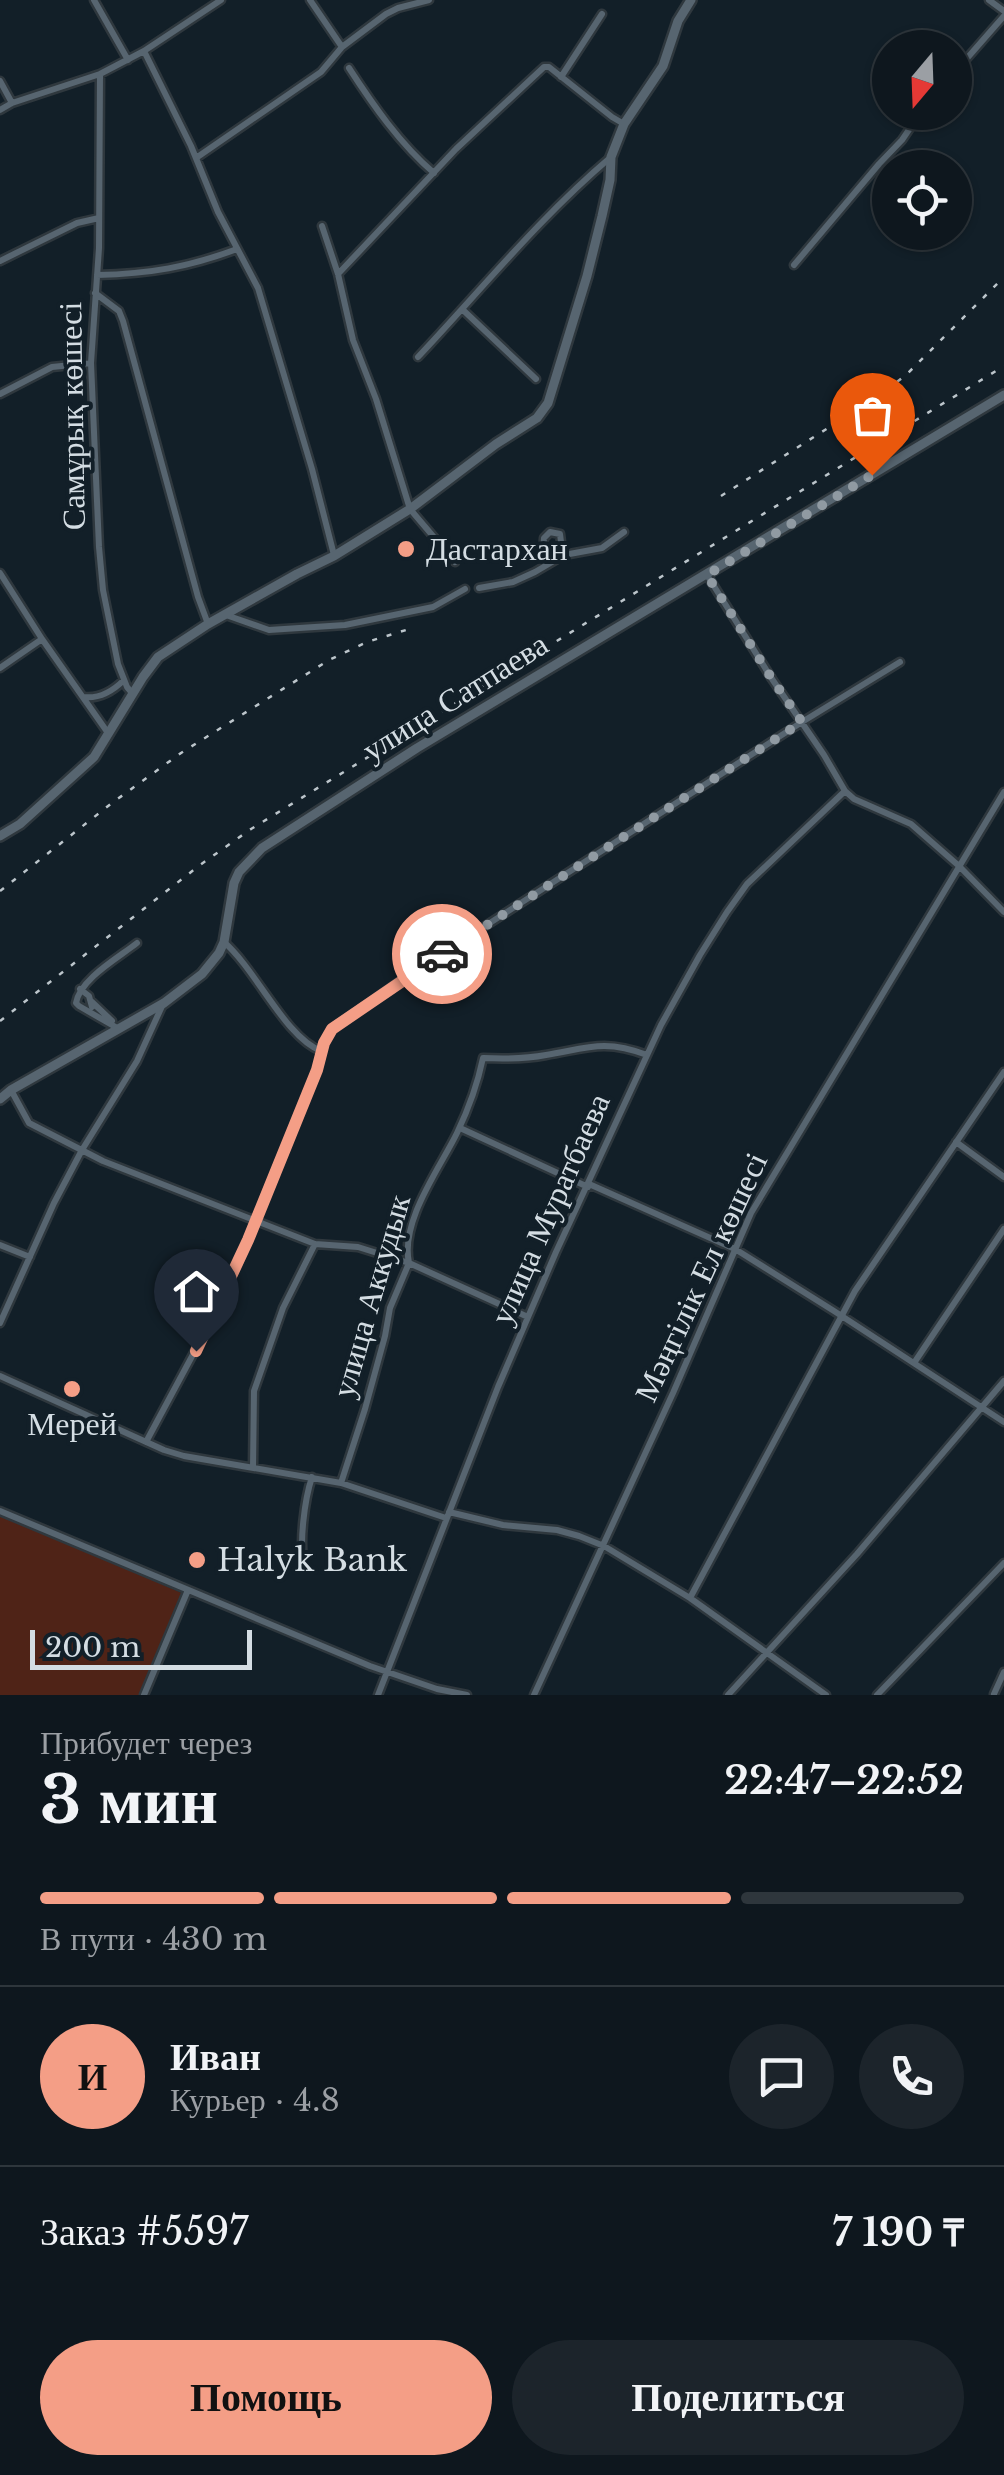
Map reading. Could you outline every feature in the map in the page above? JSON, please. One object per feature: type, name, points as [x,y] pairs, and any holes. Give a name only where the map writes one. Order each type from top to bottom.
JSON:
[{"type":"street","points":[[94,0],[128,60]]},
{"type":"street","points":[[0,110],[100,74],[144,51],[221,0]]},
{"type":"street","points":[[310,0],[342,47]]},
{"type":"street","points":[[196,158],[322,72],[342,47],[386,14],[430,0]]},
{"type":"street","points":[[0,836],[20,824],[94,757],[158,657],[208,624],[334,556],[410,509],[536,418],[548,403],[587,276],[610,180],[611,156],[624,124],[662,66],[678,20],[691,0]]},
{"type":"street","points":[[972,52],[1004,13],[989,0]]},
{"type":"street","points":[[561,77],[602,14]]},
{"type":"street","points":[[144,51],[196,158],[204,183],[258,288],[334,556]]},
{"type":"street","points":[[338,274],[456,149],[544,67],[624,124]]},
{"type":"street","points":[[349,68],[416,158],[434,173]]},
{"type":"street","name":"Самұрық көшесі","points":[[100,74],[99,218],[90,362],[98,546],[118,664],[132,693]]},
{"type":"street","points":[[0,81],[12,103]]},
{"type":"street","points":[[794,264],[909,130]]},
{"type":"street","points":[[418,357],[522,241],[611,156]]},
{"type":"street","points":[[0,261],[77,223],[99,218]]},
{"type":"street","points":[[322,226],[353,340],[410,509],[455,562]]},
{"type":"street","points":[[97,275],[172,270],[237,249]]},
{"type":"street","points":[[95,293],[123,321],[208,624]]},
{"type":"street","points":[[462,310],[536,379]]},
{"type":"street","points":[[0,394],[52,367],[90,362]]},
{"type":"street","name":"улица Сатпаева","points":[[0,1099],[164,1003],[202,974],[224,942],[239,872],[262,848],[434,738],[1004,395]]},
{"type":"street","points":[[543,555],[544,538],[550,532],[560,534],[561,542]]},
{"type":"street","points":[[479,588],[514,582],[564,555],[602,548],[624,532]]},
{"type":"street","points":[[0,573],[108,733]]},
{"type":"street","points":[[707,575],[845,791],[854,799],[911,824],[1004,912]]},
{"type":"street","points":[[225,615],[269,630],[346,624],[434,607],[465,589]]},
{"type":"street","points":[[0,668],[42,640]]},
{"type":"street","points":[[146,1442],[212,1319],[332,1029],[409,975],[900,662]]},
{"type":"street","points":[[82,697],[105,694],[124,680]]},
{"type":"street","name":"улица Муратбаева","points":[[378,1695],[528,1318],[647,1055],[692,970],[747,884],[845,791]]},
{"type":"street","name":"Мәңгілік Ел көшесі","points":[[534,1695],[766,1187],[1004,792]]},
{"type":"street","points":[[224,942],[239,956],[299,1039],[322,1051]]},
{"type":"street","points":[[120,1030],[76,1002],[80,989],[136,943]]},
{"type":"street","points":[[80,989],[120,1030]]},
{"type":"street","points":[[90,1012],[92,1002]]},
{"type":"street","points":[[0,1322],[54,1202],[137,1062],[164,1003]]},
{"type":"street","name":"улица Аккудык","points":[[341,1482],[365,1409],[390,1308],[408,1263],[412,1222],[460,1128],[483,1058],[517,1059],[592,1045],[614,1045],[647,1055]]},
{"type":"street","points":[[690,1598],[840,1317],[873,1262],[1004,1072]]},
{"type":"street","points":[[11,1090],[29,1123],[102,1160],[314,1244],[358,1247],[408,1263],[528,1318]]},
{"type":"street","points":[[460,1128],[735,1249],[1004,1422]]},
{"type":"street","points":[[956,1142],[1004,1177]]},
{"type":"street","points":[[914,1363],[1004,1230]]},
{"type":"street","points":[[0,1244],[30,1257]]},
{"type":"street","points":[[252,1467],[254,1391],[283,1308],[314,1244]]},
{"type":"street","points":[[0,1376],[184,1456],[341,1482],[447,1515],[579,1536],[604,1546],[690,1598],[826,1695]]},
{"type":"street","points":[[728,1695],[857,1554],[1004,1381]]},
{"type":"street","points":[[305,1566],[302,1556],[312,1477]]},
{"type":"street","points":[[0,1511],[386,1671],[467,1695]]},
{"type":"street","points":[[877,1695],[1004,1563]]},
{"type":"street","points":[[144,1695],[188,1590]]},
{"type":"street","points":[[994,1694],[1004,1672]]},
{"type":"shaded area","points":[[0,1514],[182,1593],[147,1695],[0,1695]]},
{"type":"railway","points":[[721,496],[883,393],[1004,277]]},
{"type":"railway","points":[[0,1021],[251,829],[1004,366]]},
{"type":"railway","points":[[0,891],[181,753],[329,660],[406,630]]},
{"type":"way so far","points":[[442,954],[802,722],[707,575],[872,475]]},
{"type":"place","name":"Дастархан","points":[[406,549]]},
{"type":"place","name":"Мерей","points":[[72,1389]]},
{"type":"place","name":"Halyk Bank","points":[[197,1560]]},
{"type":"route","points":[[196,1351],[248,1240],[332,1029],[442,954]]}]
